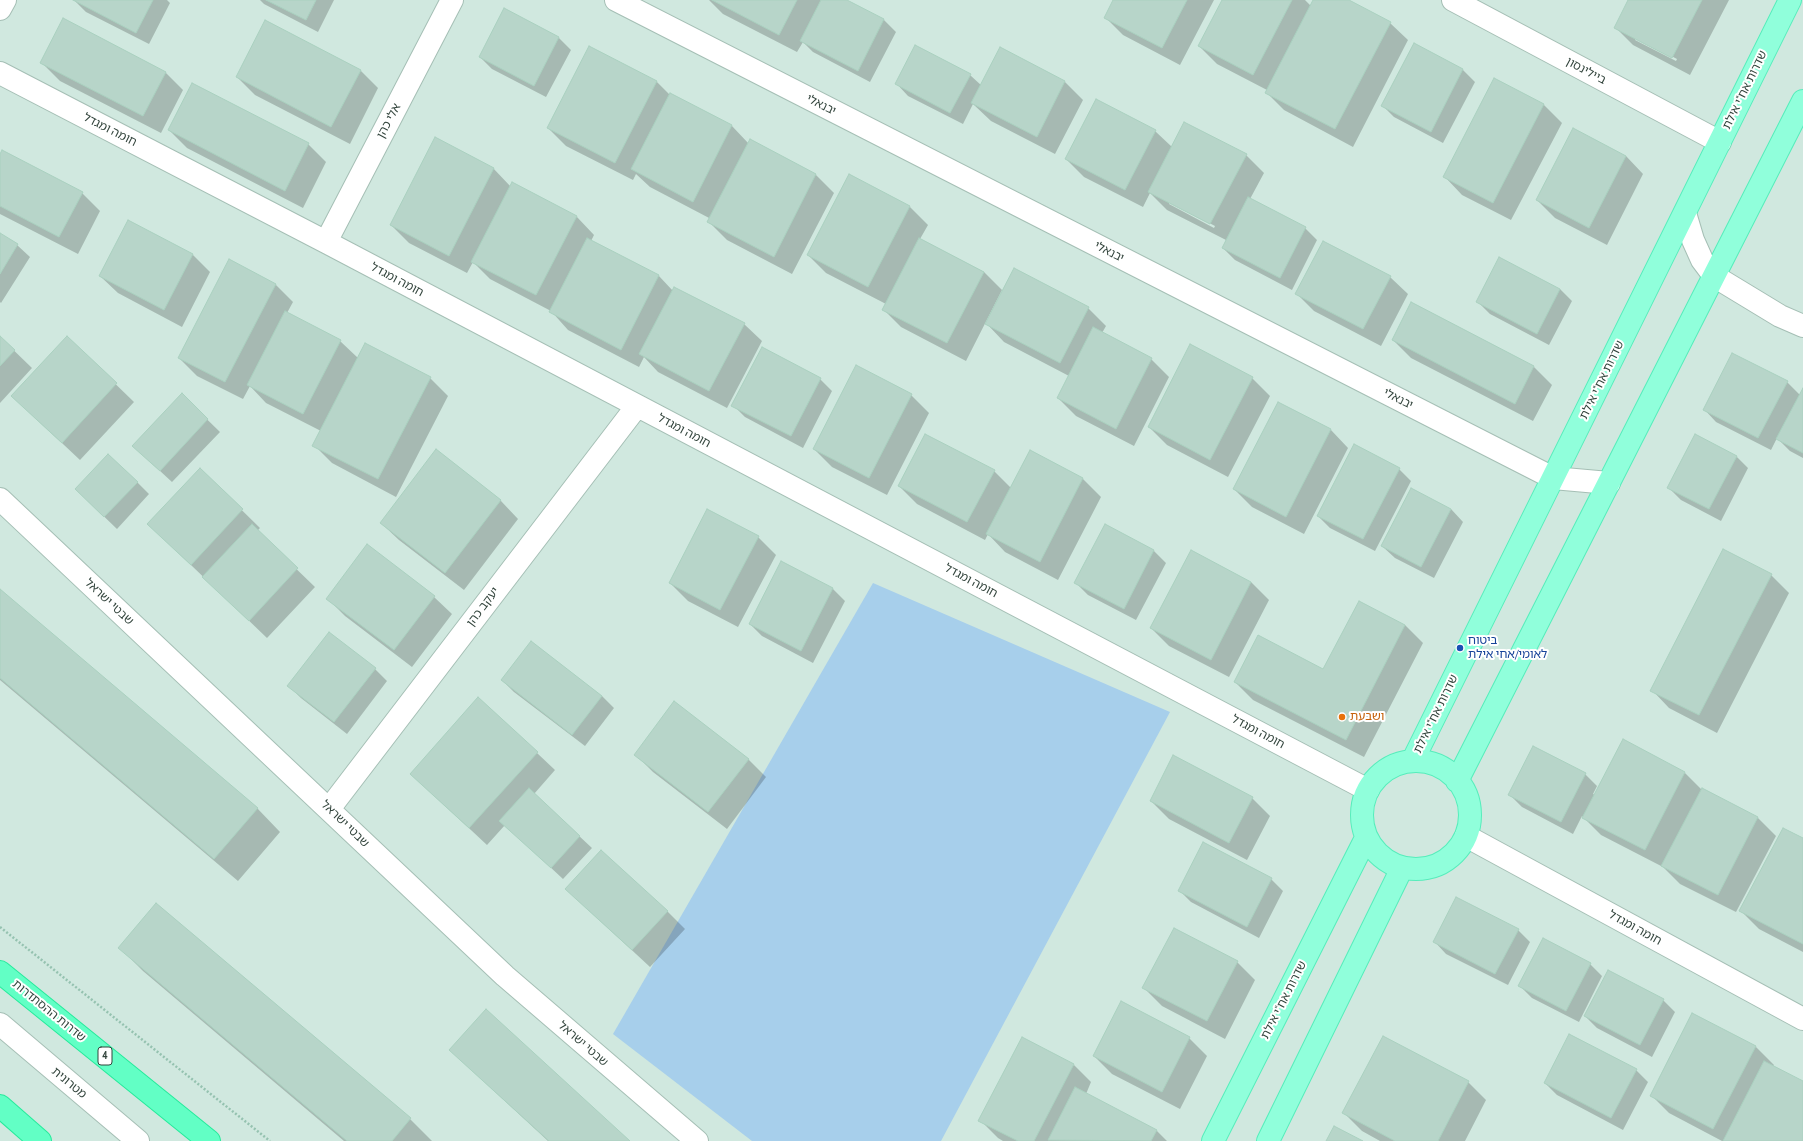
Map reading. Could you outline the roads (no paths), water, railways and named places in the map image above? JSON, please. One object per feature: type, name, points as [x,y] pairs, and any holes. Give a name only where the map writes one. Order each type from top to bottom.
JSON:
[{"type":"highway","name":"שדרות ההסתדרות","points":[[0,972],[210,1141]]},
{"type":"highway","points":[[0,1106],[40,1141]]},
{"type":"main road","name":"שדרות אח\"י אילת","points":[[1413,760],[1790,0]]},
{"type":"main road","points":[[1458,781],[1803,101]]},
{"type":"main road","points":[[1413,760],[1426,761],[1438,765],[1458,781],[1465,793],[1469,807],[1470,822],[1466,836],[1458,850],[1447,861],[1433,867],[1417,870],[1402,868],[1387,862],[1374,851],[1366,838],[1361,822],[1362,805],[1368,790],[1379,774],[1395,764],[1413,760]]},
{"type":"main road","name":"שדרות אח\"י אילת","points":[[1213,1141],[1366,838]]},
{"type":"main road","points":[[1268,1141],[1402,868]]},
{"type":"street","points":[[0,9],[5,0]]},
{"type":"street","name":"אלי כהן","points":[[326,242],[452,0]]},
{"type":"street","name":"יבנאלי","points":[[616,0],[1553,478],[1609,483]]},
{"type":"street","name":"ביילינסון","points":[[1453,0],[1720,142]]},
{"type":"street","name":"חומה ומגדל","points":[[0,73],[326,242],[1368,790]]},
{"type":"street","points":[[1685,213],[1693,240],[1702,260],[1714,276],[1780,316],[1803,326]]},
{"type":"street","name":"יעקב כהן","points":[[329,808],[637,406]]},
{"type":"street","name":"שבטי ישראל","points":[[0,499],[329,808],[505,976],[697,1141]]},
{"type":"street","name":"חומה ומגדל","points":[[1466,836],[1803,1019]]},
{"type":"street","name":"מטרונית","points":[[0,1024],[138,1141]]},
{"type":"place","name":"ביטוח לאומי/אחי אילת","points":[[1460,648]]},
{"type":"place","name":"ושבעת","points":[[1342,717]]}]
